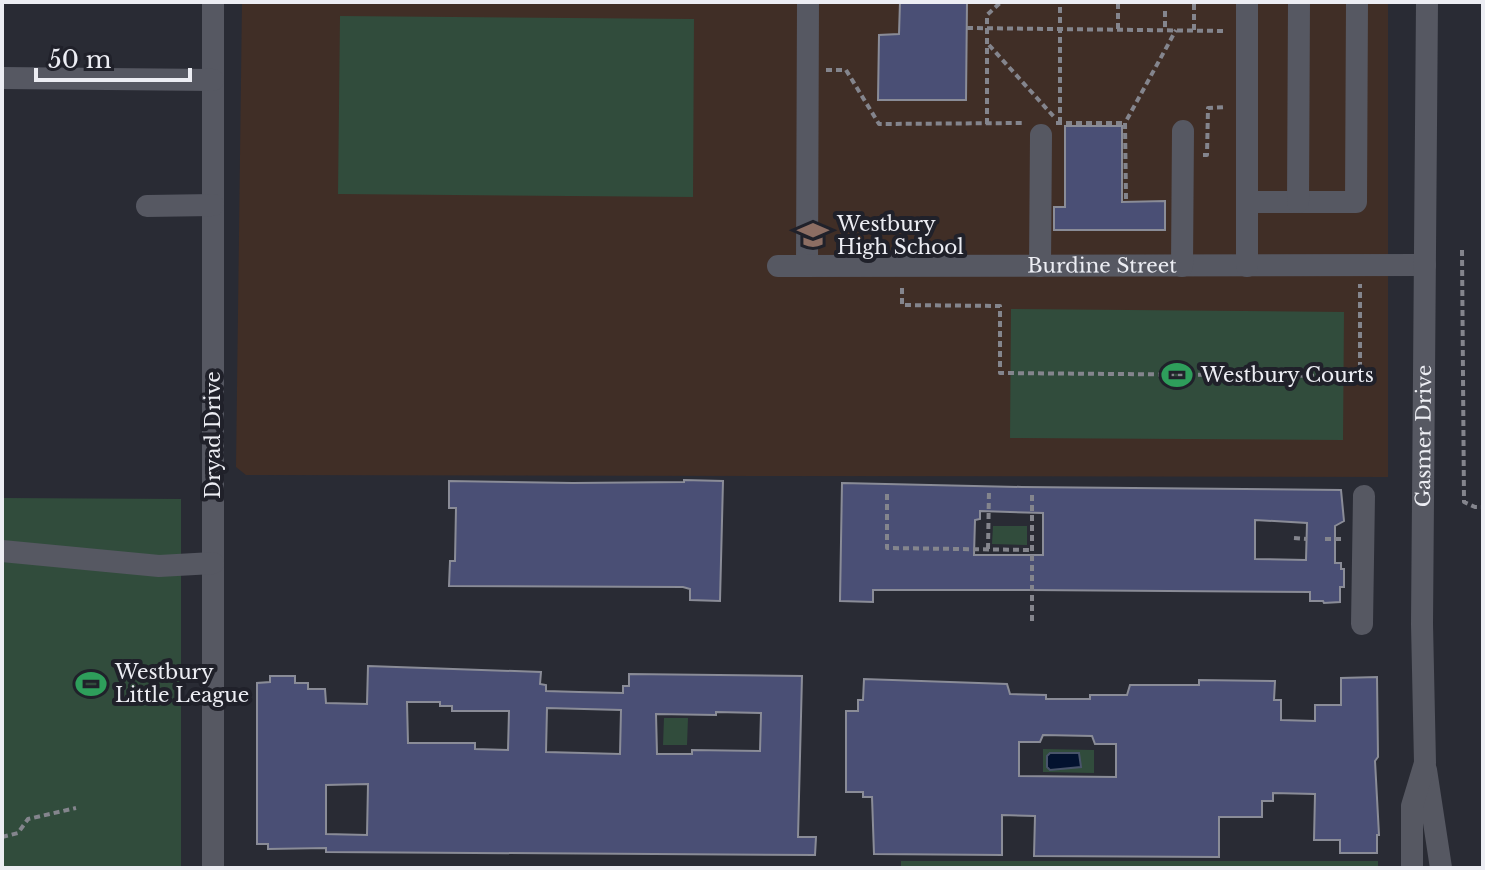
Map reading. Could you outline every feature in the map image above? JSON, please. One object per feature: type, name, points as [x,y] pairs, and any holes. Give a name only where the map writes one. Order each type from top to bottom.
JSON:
[{"type":"street","name":"Dryad Drive","points":[[213,2],[213,868]]},
{"type":"street","points":[[807,265],[808,2]]},
{"type":"street","points":[[1247,2],[1247,266]]},
{"type":"street","points":[[1298,202],[1299,2]]},
{"type":"street","points":[[1247,202],[1356,202],[1357,2]]},
{"type":"street","name":"Gasmer Drive","points":[[1412,868],[1412,806],[1425,763],[1422,668],[1427,2]]},
{"type":"street","points":[[2,78],[213,80]]},
{"type":"street","points":[[1040,266],[1044,126]]},
{"type":"street","points":[[1182,266],[1183,131]]},
{"type":"street","points":[[147,206],[213,205]]},
{"type":"street","name":"Burdine Street","points":[[778,266],[1425,265]]},
{"type":"street","points":[[1362,624],[1364,496]]},
{"type":"street","points":[[2,551],[159,566],[213,563]]},
{"type":"street","points":[[1425,763],[1441,868]]},
{"type":"path","points":[[987,124],[987,15],[1001,2]]},
{"type":"path","points":[[1044,126],[1059,29],[1060,2]]},
{"type":"path","points":[[1118,2],[1118,29]]},
{"type":"path","points":[[1194,2],[1194,30]]},
{"type":"path","points":[[1165,11],[1165,30]]},
{"type":"path","points":[[967,28],[1229,31]]},
{"type":"path","points":[[1126,199],[1125,123],[1176,30]]},
{"type":"path","points":[[987,43],[1044,126]]},
{"type":"path","points":[[808,70],[846,70],[879,124],[1044,126],[1125,123]]},
{"type":"path","points":[[1182,156],[1207,155],[1208,108],[1229,107]]},
{"type":"path","points":[[1462,250],[1464,502],[1483,507]]},
{"type":"path","points":[[902,288],[902,305],[1000,306],[1000,373],[1360,376],[1360,266]]},
{"type":"path","points":[[988,549],[989,490]]},
{"type":"path","points":[[887,494],[887,548],[1032,550]]},
{"type":"path","points":[[1032,495],[1032,621]]},
{"type":"path","points":[[1294,538],[1307,539]]},
{"type":"path","points":[[2,837],[18,833],[28,819],[76,808]]},
{"type":"shaded area","name":"Westbury High School","points":[[242,2],[1388,2],[1388,477],[246,475],[236,467]]},
{"type":"green space","points":[[340,16],[694,19],[693,197],[338,194]]},
{"type":"green space","name":"Westbury Courts","points":[[1011,309],[1344,312],[1343,440],[1010,438]]},
{"type":"green space","name":"Westbury Little League","points":[[2,498],[181,499],[181,868],[2,868]]},
{"type":"green space","points":[[993,526],[1027,526],[1027,545],[992,544]]},
{"type":"green space","points":[[664,718],[688,718],[687,745],[663,745]]},
{"type":"green space","points":[[1043,749],[1094,750],[1094,773],[1043,772]]},
{"type":"green space","points":[[901,861],[1378,861],[1378,868],[901,868]]},
{"type":"water","points":[[1050,753],[1079,753],[1081,767],[1050,770],[1047,756]]},
{"type":"building","points":[[900,2],[967,2],[966,100],[878,100],[879,35],[899,34]]},
{"type":"building","points":[[1065,126],[1122,126],[1122,202],[1165,201],[1165,230],[1054,230],[1054,207],[1065,207]]},
{"type":"building","points":[[449,481],[573,483],[723,481],[720,601],[690,600],[690,589],[683,587],[449,586],[450,561],[455,561],[456,508],[449,508]]},
{"type":"building","points":[[842,483],[1341,490],[1344,521],[1335,526],[1335,563],[1341,563],[1341,569],[1344,569],[1340,602],[1310,601],[1310,592],[1028,590],[873,590],[873,602],[840,601]],"holes":[[[980,511],[1043,513],[1043,555],[974,555],[975,520],[980,519]],[[1255,520],[1307,523],[1306,560],[1255,559]]]},
{"type":"building","points":[[368,666],[541,672],[540,684],[546,685],[546,691],[579,692],[623,693],[623,686],[629,686],[629,674],[802,676],[798,837],[816,837],[815,855],[326,852],[326,848],[268,849],[268,844],[257,844],[257,683],[270,682],[270,676],[295,676],[295,683],[308,683],[308,689],[325,689],[326,703],[367,704]],"holes":[[[407,702],[440,702],[440,706],[452,706],[452,711],[509,711],[508,750],[475,749],[475,743],[408,743]],[[547,708],[621,710],[620,754],[546,752]],[[716,712],[761,713],[760,751],[692,750],[692,754],[657,754],[656,714],[716,715]],[[368,784],[367,835],[326,834],[326,785]]]},
{"type":"building","points":[[1377,677],[1377,853],[1340,853],[1340,840],[1314,840],[1315,794],[1273,793],[1273,801],[1262,801],[1262,817],[1219,817],[1219,857],[1034,856],[1035,816],[1002,815],[1002,855],[874,854],[872,797],[863,797],[863,792],[846,792],[846,711],[858,711],[858,700],[863,700],[864,679],[1007,684],[1010,694],[1046,695],[1046,699],[1127,695],[1130,685],[1199,685],[1199,680],[1275,681],[1274,700],[1281,700],[1281,720],[1315,721],[1315,705],[1341,705],[1341,678]],"holes":[[[1043,735],[1092,736],[1095,744],[1116,744],[1116,777],[1019,776],[1019,742],[1040,742]]]},
{"type":"place","name":"Westbury High School","points":[[813,235]]},
{"type":"place","name":"Westbury Courts","points":[[1177,375]]},
{"type":"place","name":"Westbury Little League","points":[[91,684]]}]
